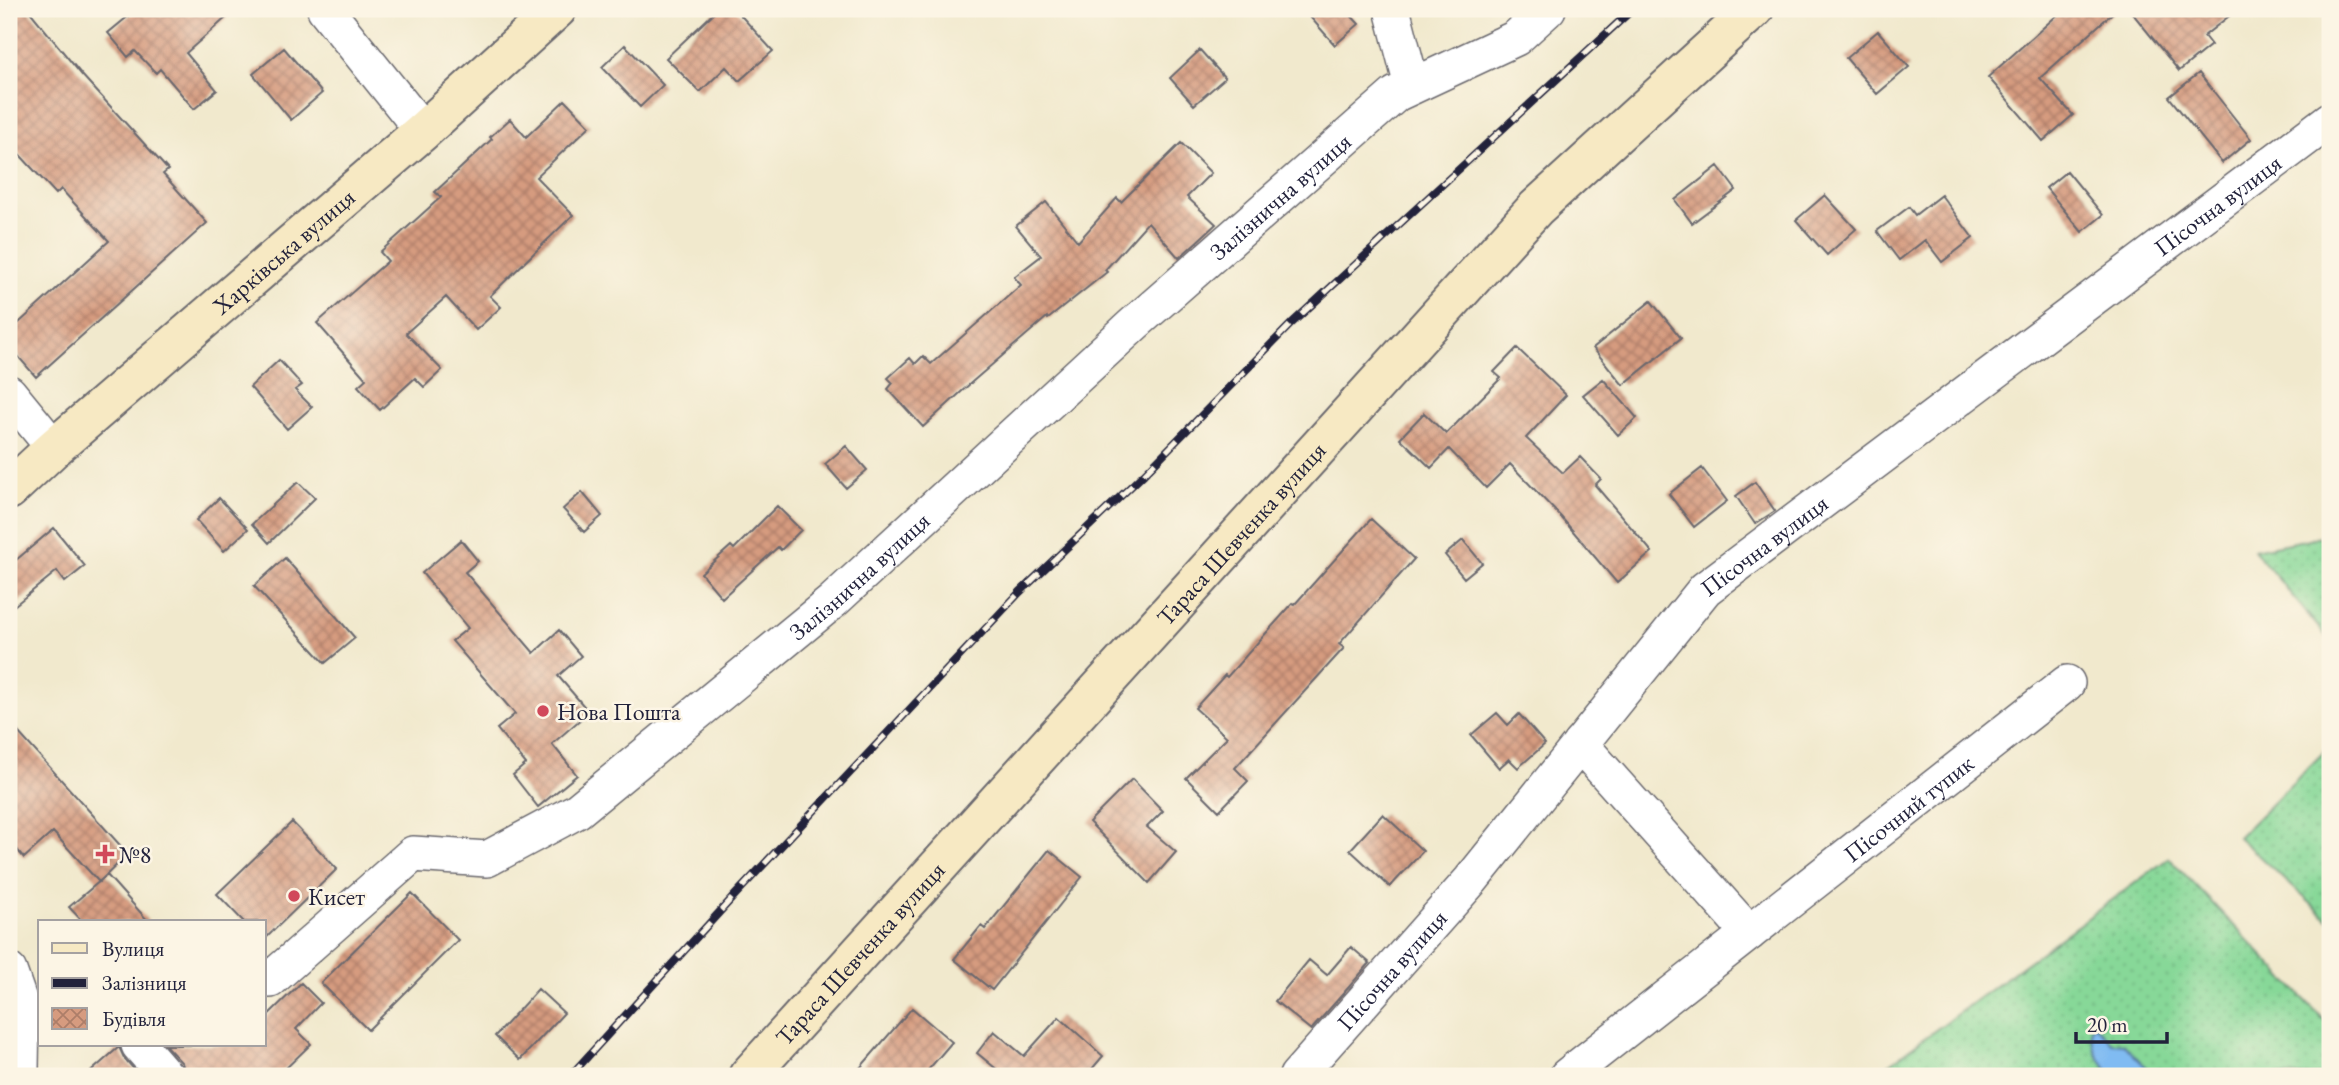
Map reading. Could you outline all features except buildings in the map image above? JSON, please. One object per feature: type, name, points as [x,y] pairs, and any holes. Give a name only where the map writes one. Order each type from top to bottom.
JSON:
[{"type":"street","points":[[324,9],[423,131]]},
{"type":"street","name":"Харківська вулиця","points":[[9,490],[54,448],[423,131],[557,9]]},
{"type":"street","points":[[1392,9],[1412,86]]},
{"type":"street","name":"Залізнична вулиця","points":[[266,980],[270,981],[413,854],[487,859],[577,811],[833,601],[1134,324],[1395,93],[1516,38],[1548,9]]},
{"type":"street","name":"Тараса Шевченка вулиця","points":[[748,1076],[1535,208],[1754,9]]},
{"type":"street","name":"Пісочна вулиця","points":[[1297,1076],[1471,880],[1705,589],[2330,120]]},
{"type":"street","points":[[9,393],[54,448]]},
{"type":"street","name":"Пісочний тупик","points":[[1567,1076],[2067,683]]},
{"type":"street","points":[[1580,744],[1749,933]]},
{"type":"street","points":[[9,971],[31,1011],[18,1076]]},
{"type":"street","points":[[140,1046],[166,1076]]},
{"type":"green space","points":[[2329,535],[2330,537],[2330,641],[2254,550]]},
{"type":"green space","points":[[2330,746],[2330,921],[2238,837]]},
{"type":"green space","points":[[2169,858],[2330,1026],[2330,1072],[2326,1076],[2155,1076],[2123,1044],[2112,1043],[2096,1028],[2096,1054],[2107,1065],[2109,1073],[2106,1076],[1873,1076]]},
{"type":"water","points":[[2094,1024],[2112,1043],[2123,1044],[2155,1076],[2106,1076],[2108,1070],[2093,1045],[2091,1030]]},
{"type":"railway","points":[[570,1076],[736,894],[1020,592],[1144,474],[1292,323],[1633,9]]},
{"type":"place","name":"Нова Пошта","points":[[543,711]]},
{"type":"place","name":"№8","points":[[105,854]]},
{"type":"place","name":"Кисет","points":[[294,896]]}]
